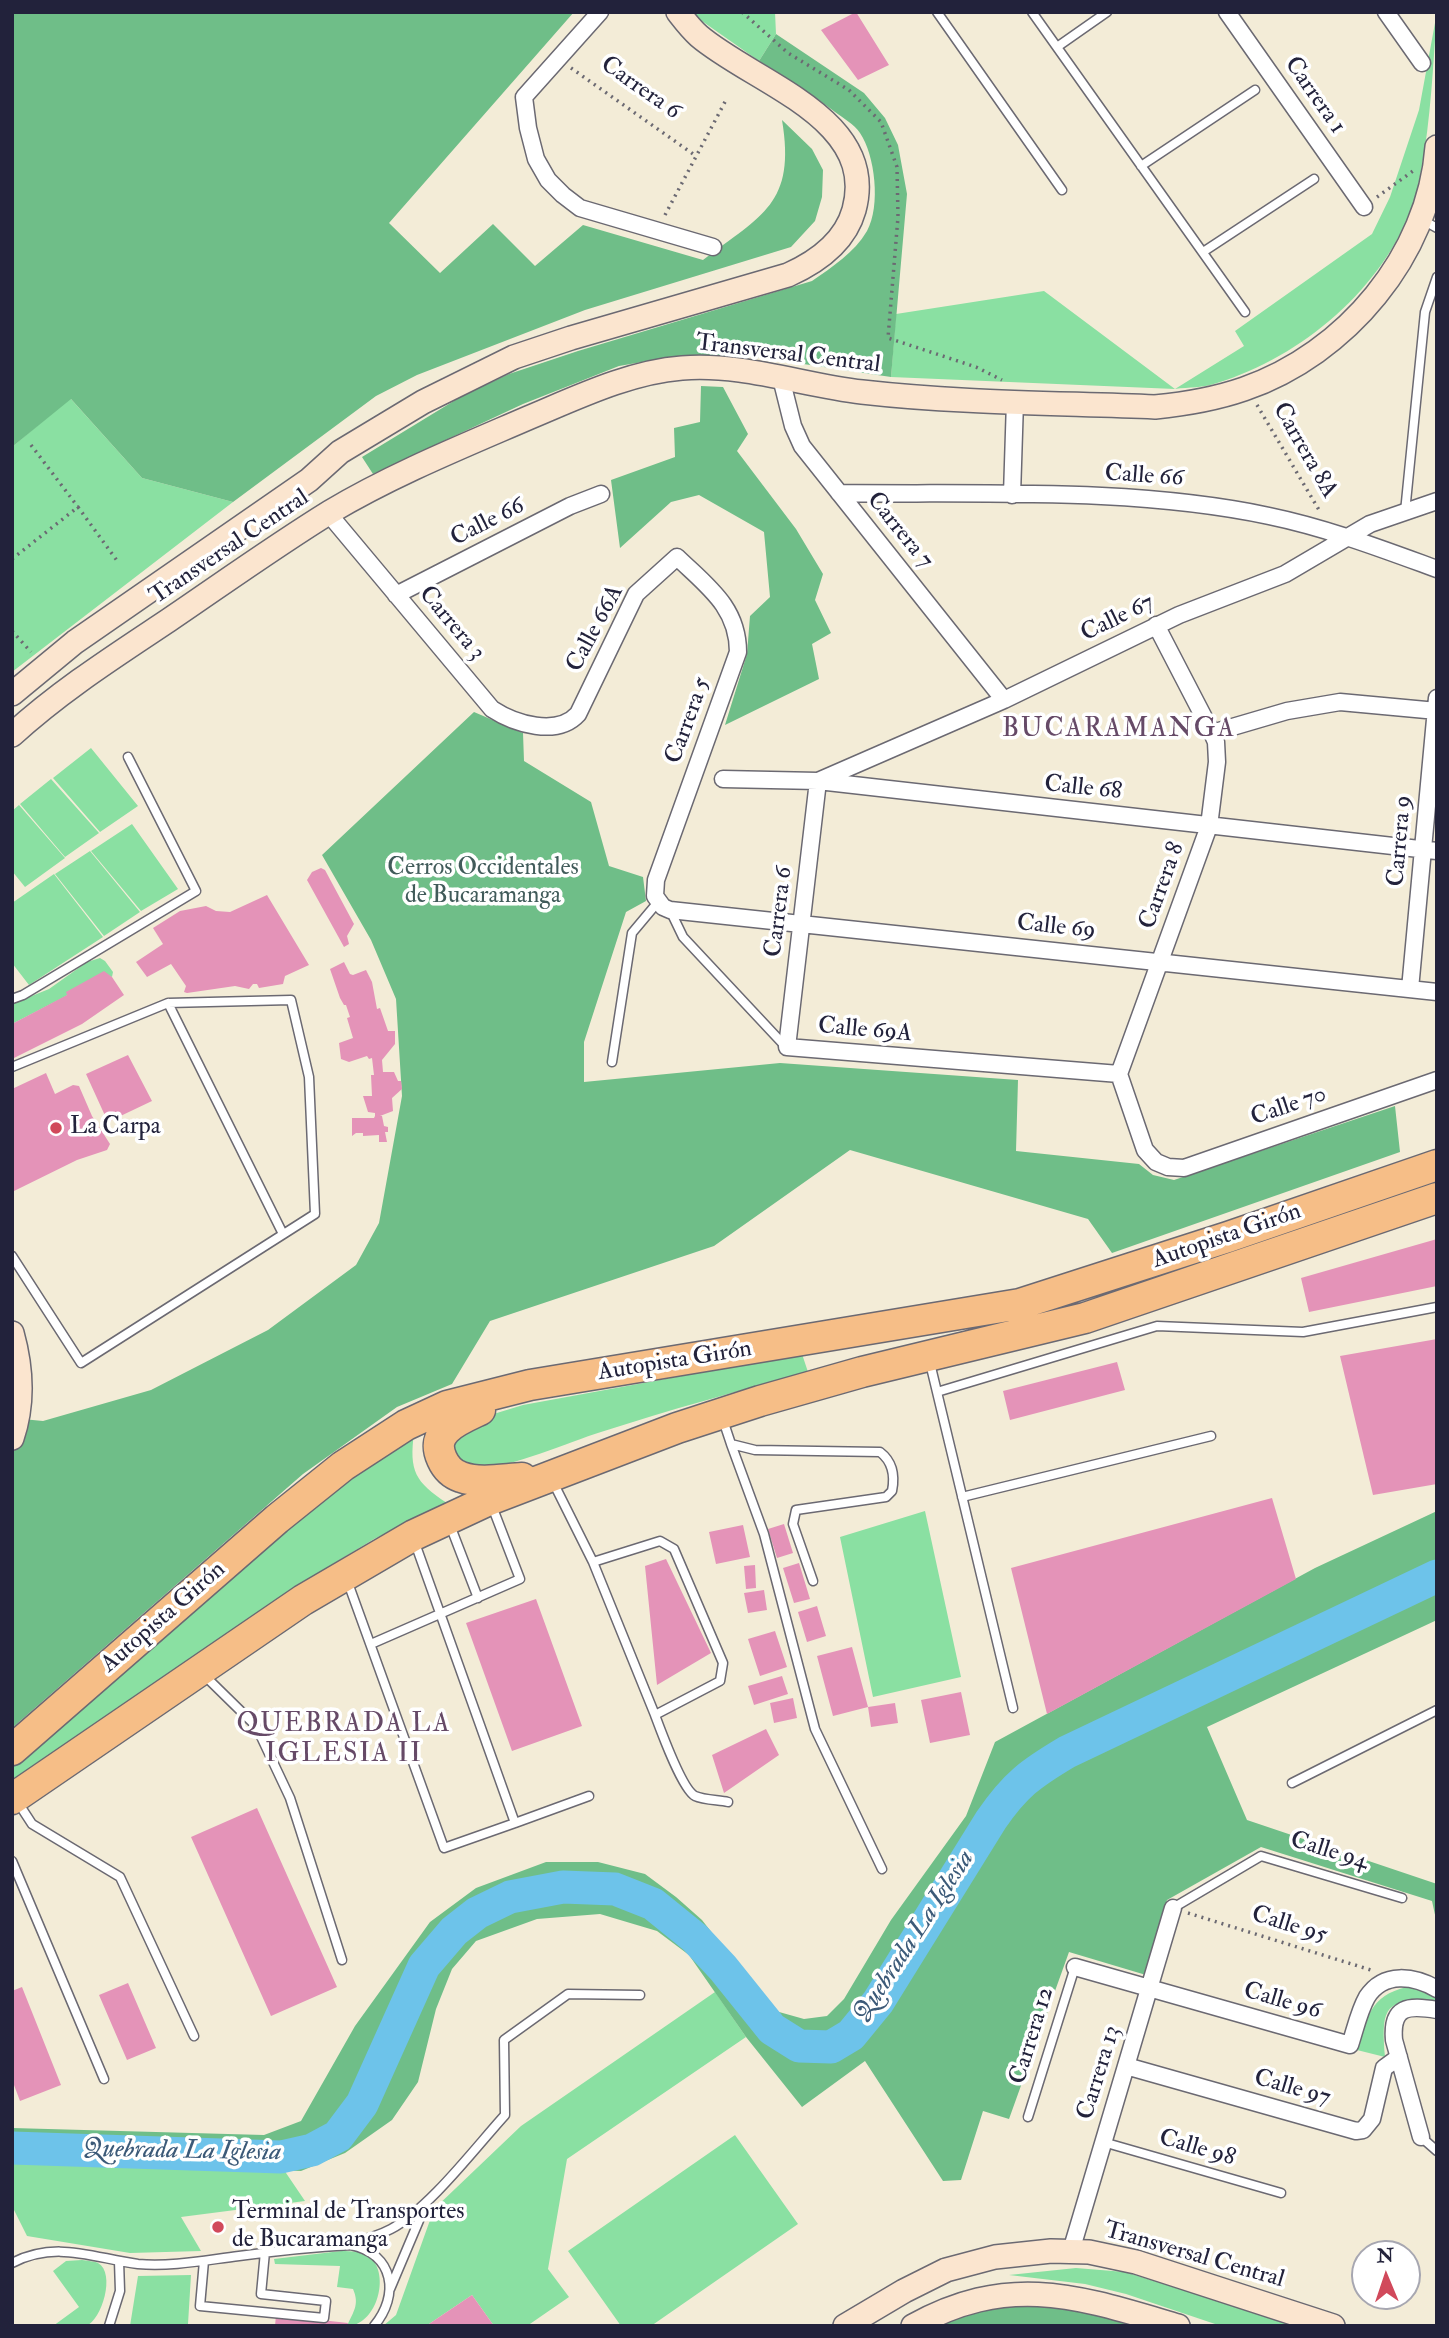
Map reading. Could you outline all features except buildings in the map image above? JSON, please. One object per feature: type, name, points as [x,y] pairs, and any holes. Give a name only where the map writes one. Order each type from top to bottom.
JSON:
[{"type":"highway","name":"Autopista Girón","points":[[14,1798],[303,1600],[447,1518],[720,1413],[794,1390],[924,1340],[982,1312],[1052,1296],[1437,1164]]},
{"type":"highway","name":"Autopista Girón","points":[[12,1750],[277,1519],[343,1466],[407,1424],[447,1406],[530,1385],[924,1340],[1085,1318],[1437,1198]]},
{"type":"highway","points":[[530,1385],[446,1429],[440,1437],[440,1454],[451,1472],[467,1479],[550,1477]]},
{"type":"main road","name":"Transversal Central","points":[[12,694],[44,667],[162,580],[309,480],[340,452],[455,385],[488,368],[546,345],[788,275],[813,263],[828,251],[843,234],[856,203],[858,183],[855,162],[847,146],[836,131],[805,106],[704,40],[678,12]]},
{"type":"main road","name":"Transversal Central","points":[[12,735],[104,663],[328,513],[478,439],[642,375],[665,370],[707,367],[839,389],[895,395],[1156,407],[1189,403],[1247,388],[1275,376],[1322,347],[1364,311],[1429,224],[1437,147]]},
{"type":"main road","points":[[12,1333],[21,1373],[20,1400],[12,1438]]},
{"type":"main road","name":"Transversal Central","points":[[845,2326],[946,2270],[995,2256],[1023,2252],[1071,2251],[1136,2262],[1333,2326]]},
{"type":"main road","points":[[913,2326],[944,2310],[970,2301],[1024,2294],[1073,2297],[1178,2326]]},
{"type":"street","points":[[600,12],[524,97],[536,159],[548,180],[580,208],[713,247]]},
{"type":"street","name":"Carrera 1","points":[[1227,12],[1364,207]]},
{"type":"street","points":[[1386,12],[1422,63]]},
{"type":"street","name":"Carrera 7","points":[[781,378],[797,437],[1004,700]]},
{"type":"street","points":[[1012,495],[1015,401]]},
{"type":"street","name":"Calle 66","points":[[839,493],[1072,496],[1178,502],[1271,516],[1349,537],[1437,569]]},
{"type":"street","name":"Calle 66","points":[[396,595],[570,506],[601,494]]},
{"type":"street","name":"Calle 67","points":[[818,782],[1004,700],[1156,625],[1284,574],[1370,524],[1437,501]]},
{"type":"street","name":"Carrera 3","points":[[328,513],[492,709],[503,716],[527,723],[561,726]]},
{"type":"street","name":"Calle 66A","points":[[561,726],[572,721],[578,713],[636,594],[677,556]]},
{"type":"street","name":"Carrera 5","points":[[664,906],[655,896],[656,880],[738,652],[738,636],[732,616],[718,597],[677,556]]},
{"type":"street","name":"Carrera 8","points":[[1119,1074],[1209,826],[1217,762],[1216,743],[1212,733],[1156,625]]},
{"type":"street","points":[[1212,733],[1287,711],[1340,702],[1436,707]]},
{"type":"street","name":"Carrera 9","points":[[1410,989],[1430,851],[1436,707]]},
{"type":"street","name":"Calle 68","points":[[723,779],[818,782],[1430,851]]},
{"type":"street","name":"Carrera 6","points":[[787,1047],[818,782]]},
{"type":"street","name":"Calle 69","points":[[664,906],[802,924],[1437,992]]},
{"type":"street","name":"Calle 69A","points":[[787,1047],[1119,1074]]},
{"type":"street","name":"Calle 70","points":[[1119,1074],[1145,1150],[1156,1162],[1168,1167],[1184,1167],[1437,1080]]},
{"type":"street","name":"Carrera 13","points":[[1071,2251],[1173,1908]]},
{"type":"street","name":"Calle 96","points":[[1075,1967],[1350,2045],[1366,1998],[1375,1988],[1394,1978]]},
{"type":"street","points":[[1394,1978],[1423,1982],[1437,1989]]},
{"type":"street","points":[[1421,2137],[1393,2026],[1395,2017],[1402,2010],[1437,2010]]},
{"type":"street","name":"Calle 97","points":[[1126,2066],[1356,2131],[1363,2130],[1372,2119],[1384,2068],[1399,2057]]},
{"type":"lane","points":[[937,12],[1062,190]]},
{"type":"lane","points":[[1032,12],[1245,312]]},
{"type":"lane","points":[[1057,47],[1107,12]]},
{"type":"lane","points":[[1141,166],[1255,90]]},
{"type":"lane","points":[[1203,252],[1314,179]]},
{"type":"lane","points":[[1405,512],[1425,312],[1437,277]]},
{"type":"lane","points":[[12,999],[23,995],[196,891],[128,757]]},
{"type":"lane","points":[[612,1062],[632,933],[664,906]]},
{"type":"lane","name":"Calle 69A","points":[[664,906],[683,937],[787,1047]]},
{"type":"lane","points":[[12,1067],[168,1003],[291,1000],[309,1077],[315,1214],[81,1363],[12,1256]]},
{"type":"lane","points":[[168,1003],[284,1234]]},
{"type":"lane","points":[[937,1392],[1157,1326],[1303,1332],[1437,1307]]},
{"type":"lane","points":[[924,1340],[1013,1708]]},
{"type":"lane","points":[[720,1413],[764,1534],[815,1729],[883,1869]]},
{"type":"lane","points":[[962,1497],[1211,1436]]},
{"type":"lane","points":[[732,1444],[755,1450],[880,1452],[892,1465],[894,1484],[886,1497],[796,1510],[793,1524],[813,1581]]},
{"type":"lane","points":[[550,1477],[593,1562],[681,1777],[695,1796],[728,1802]]},
{"type":"lane","points":[[370,1644],[520,1579],[489,1500]]},
{"type":"lane","points":[[447,1518],[478,1598]]},
{"type":"lane","points":[[412,1536],[515,1823]]},
{"type":"lane","points":[[593,1562],[660,1541],[668,1544],[674,1549],[723,1663],[720,1681],[655,1715]]},
{"type":"lane","points":[[345,1574],[444,1848],[589,1796]]},
{"type":"lane","points":[[200,1671],[256,1726],[290,1798],[342,1960]]},
{"type":"lane","points":[[1292,1783],[1437,1710]]},
{"type":"lane","points":[[14,1798],[32,1824],[120,1877],[194,2036]]},
{"type":"lane","name":"Calle 94","points":[[1173,1908],[1261,1856],[1402,1898]]},
{"type":"lane","points":[[12,1861],[104,2079]]},
{"type":"lane","name":"Carrera 12","points":[[1028,2117],[1075,1967]]},
{"type":"lane","points":[[12,2263],[22,2258],[66,2251],[119,2261],[167,2264],[204,2261],[334,2246],[389,2230],[427,2201],[505,2115],[504,2040],[568,1994],[640,1995]]},
{"type":"lane","points":[[1421,2137],[1437,2151]]},
{"type":"lane","name":"Calle 98","points":[[1103,2142],[1280,2193]]},
{"type":"lane","points":[[374,2326],[388,2304],[390,2289],[427,2201]]},
{"type":"lane","points":[[334,2246],[362,2248],[377,2257],[388,2276],[390,2289]]},
{"type":"lane","points":[[204,2261],[200,2306],[324,2318],[326,2301],[261,2294],[265,2252]]},
{"type":"lane","points":[[108,2326],[120,2291],[119,2261]]},
{"type":"path","name":"Carrera 6","points":[[558,59],[696,156]]},
{"type":"path","points":[[657,230],[726,100]]},
{"type":"path","points":[[1364,207],[1436,155]]},
{"type":"path","name":"Carrera 8A","points":[[1247,388],[1331,532]]},
{"type":"path","points":[[31,445],[118,562]]},
{"type":"path","points":[[12,559],[78,507]]},
{"type":"path","points":[[12,631],[44,667]]},
{"type":"path","name":"Calle 95","points":[[1173,1908],[1394,1978]]},
{"type":"green space","points":[[12,12],[574,12],[389,223],[440,273],[493,224],[535,266],[583,225],[703,260],[758,218],[770,205],[779,189],[784,171],[782,120],[812,149],[823,170],[822,197],[815,221],[791,247],[585,310],[417,375],[376,396],[233,502],[142,478],[71,399],[12,447]]},
{"type":"green space","points":[[694,12],[775,12],[776,34],[759,61],[699,19]]},
{"type":"green space","points":[[1437,12],[1429,112],[1418,186],[1400,233],[1383,263],[1336,315],[1279,356],[1212,385],[1175,389],[1244,346],[1235,331],[1372,234],[1390,197],[1419,110]]},
{"type":"green space","points":[[776,34],[864,93],[885,118],[898,145],[907,194],[891,377],[743,355],[671,357],[619,366],[523,404],[373,474],[362,457],[462,396],[509,374],[578,351],[812,281],[856,246],[867,231],[874,208],[874,181],[865,143],[858,130],[848,121],[759,61]]},
{"type":"green space","points":[[1044,291],[1175,389],[891,377],[896,314]]},
{"type":"green space","points":[[701,386],[723,387],[748,434],[737,451],[796,529],[823,574],[815,600],[831,633],[812,644],[819,679],[725,725],[747,654],[750,616],[770,597],[764,532],[699,495],[671,502],[620,548],[611,480],[675,457],[674,428],[700,422]]},
{"type":"green space","points":[[70,398],[142,478],[233,502],[12,672],[12,447]]},
{"type":"green space","name":"Cerros Occidentales de Bucaramanga","points":[[474,712],[523,733],[524,761],[591,802],[609,866],[643,877],[646,901],[626,912],[584,1042],[584,1082],[780,1063],[1018,1080],[1016,1151],[1139,1164],[1153,1175],[1174,1180],[1395,1106],[1400,1152],[1112,1253],[1088,1219],[850,1150],[714,1246],[490,1321],[452,1384],[397,1407],[303,1474],[12,1728],[12,1418],[43,1421],[151,1390],[268,1330],[356,1265],[379,1223],[402,1096],[396,999],[371,940],[322,855]]},
{"type":"green space","points":[[91,748],[138,806],[100,832],[53,778]]},
{"type":"green space","points":[[51,779],[99,833],[65,857],[20,804]]},
{"type":"green space","points":[[19,805],[65,858],[25,887],[12,871],[12,811]]},
{"type":"green space","points":[[132,824],[178,889],[141,911],[91,851]]},
{"type":"green space","points":[[90,851],[140,912],[104,936],[55,874]]},
{"type":"green space","points":[[54,874],[103,937],[29,985],[12,963],[12,903]]},
{"type":"green space","points":[[100,958],[113,972],[112,977],[107,975],[12,1024],[12,1004],[49,989],[87,962]]},
{"type":"green space","points":[[802,1354],[808,1372],[652,1416],[521,1460],[477,1468],[461,1461],[455,1451],[454,1433],[487,1416],[523,1405]]},
{"type":"green space","points":[[414,1433],[413,1457],[417,1474],[428,1489],[447,1503],[374,1539],[287,1592],[135,1699],[12,1780],[12,1767],[323,1497]]},
{"type":"green space","points":[[925,1511],[961,1677],[873,1697],[840,1537]]},
{"type":"green space","points":[[1437,1511],[1437,1620],[1207,1727],[1247,1820],[1437,1884],[1437,1924],[1432,1901],[1261,1847],[1167,1900],[1146,1975],[1069,1952],[1009,2119],[983,2111],[961,2180],[943,2181],[865,2061],[802,2107],[746,2037],[689,1955],[657,1931],[600,1914],[537,1919],[476,1941],[452,1969],[436,2009],[418,2082],[392,2120],[345,2153],[301,2171],[12,2161],[12,2128],[264,2135],[301,2121],[355,2026],[430,1922],[476,1888],[546,1862],[598,1862],[645,1874],[702,1920],[772,2010],[804,2019],[827,2016],[844,1999],[891,1920],[966,1816],[995,1742],[1315,1568]]},
{"type":"green space","points":[[1407,1987],[1426,1991],[1437,1998],[1437,2001],[1406,2001],[1390,2009],[1384,2027],[1385,2057],[1357,2050],[1368,2018],[1377,2002],[1394,1991]]},
{"type":"green space","points":[[715,1992],[746,2037],[567,2159],[548,2269],[569,2297],[527,2326],[494,2326],[472,2295],[426,2326],[383,2326],[396,2315],[434,2209],[521,2126]]},
{"type":"green space","points":[[735,2135],[798,2224],[651,2326],[621,2326],[568,2251]]},
{"type":"green space","points":[[12,2161],[284,2170],[305,2201],[181,2217],[201,2251],[130,2253],[27,2236],[12,2206]]},
{"type":"green space","points":[[341,2251],[369,2256],[380,2278],[377,2300],[372,2310],[357,2324],[347,2326],[356,2300],[353,2289],[337,2287],[340,2266],[275,2264],[274,2259]]},
{"type":"green space","points":[[66,2261],[96,2262],[103,2268],[106,2286],[102,2306],[92,2322],[86,2326],[53,2326],[79,2307],[53,2271]]},
{"type":"green space","points":[[1076,2268],[1125,2272],[1299,2326],[1221,2326],[1126,2294],[1085,2284],[1009,2275]]},
{"type":"green space","points":[[191,2275],[188,2324],[130,2326],[138,2276]]},
{"type":"green space","points":[[1005,2304],[1059,2306],[1144,2326],[936,2326],[952,2317]]},
{"type":"waterway","name":"Quebrada La Iglesia","points":[[12,2148],[281,2157],[312,2150],[338,2136],[362,2104],[424,1966],[454,1931],[477,1913],[510,1897],[563,1887],[615,1889],[653,1904],[695,1938],[772,2029],[799,2046],[831,2047],[851,2035],[878,2002],[991,1820],[1016,1789],[1033,1774],[1067,1752],[1437,1576]]},
{"type":"place","name":"La Carpa","points":[[56,1128]]},
{"type":"place","name":"Terminal de Transportes de Bucaramanga","points":[[218,2227]]},
{"type":"district","name":"BUCARAMANGA","points":[[1119,730]]},
{"type":"district","name":"QUEBRADA LA IGLESIA II","points":[[344,1740]]}]
